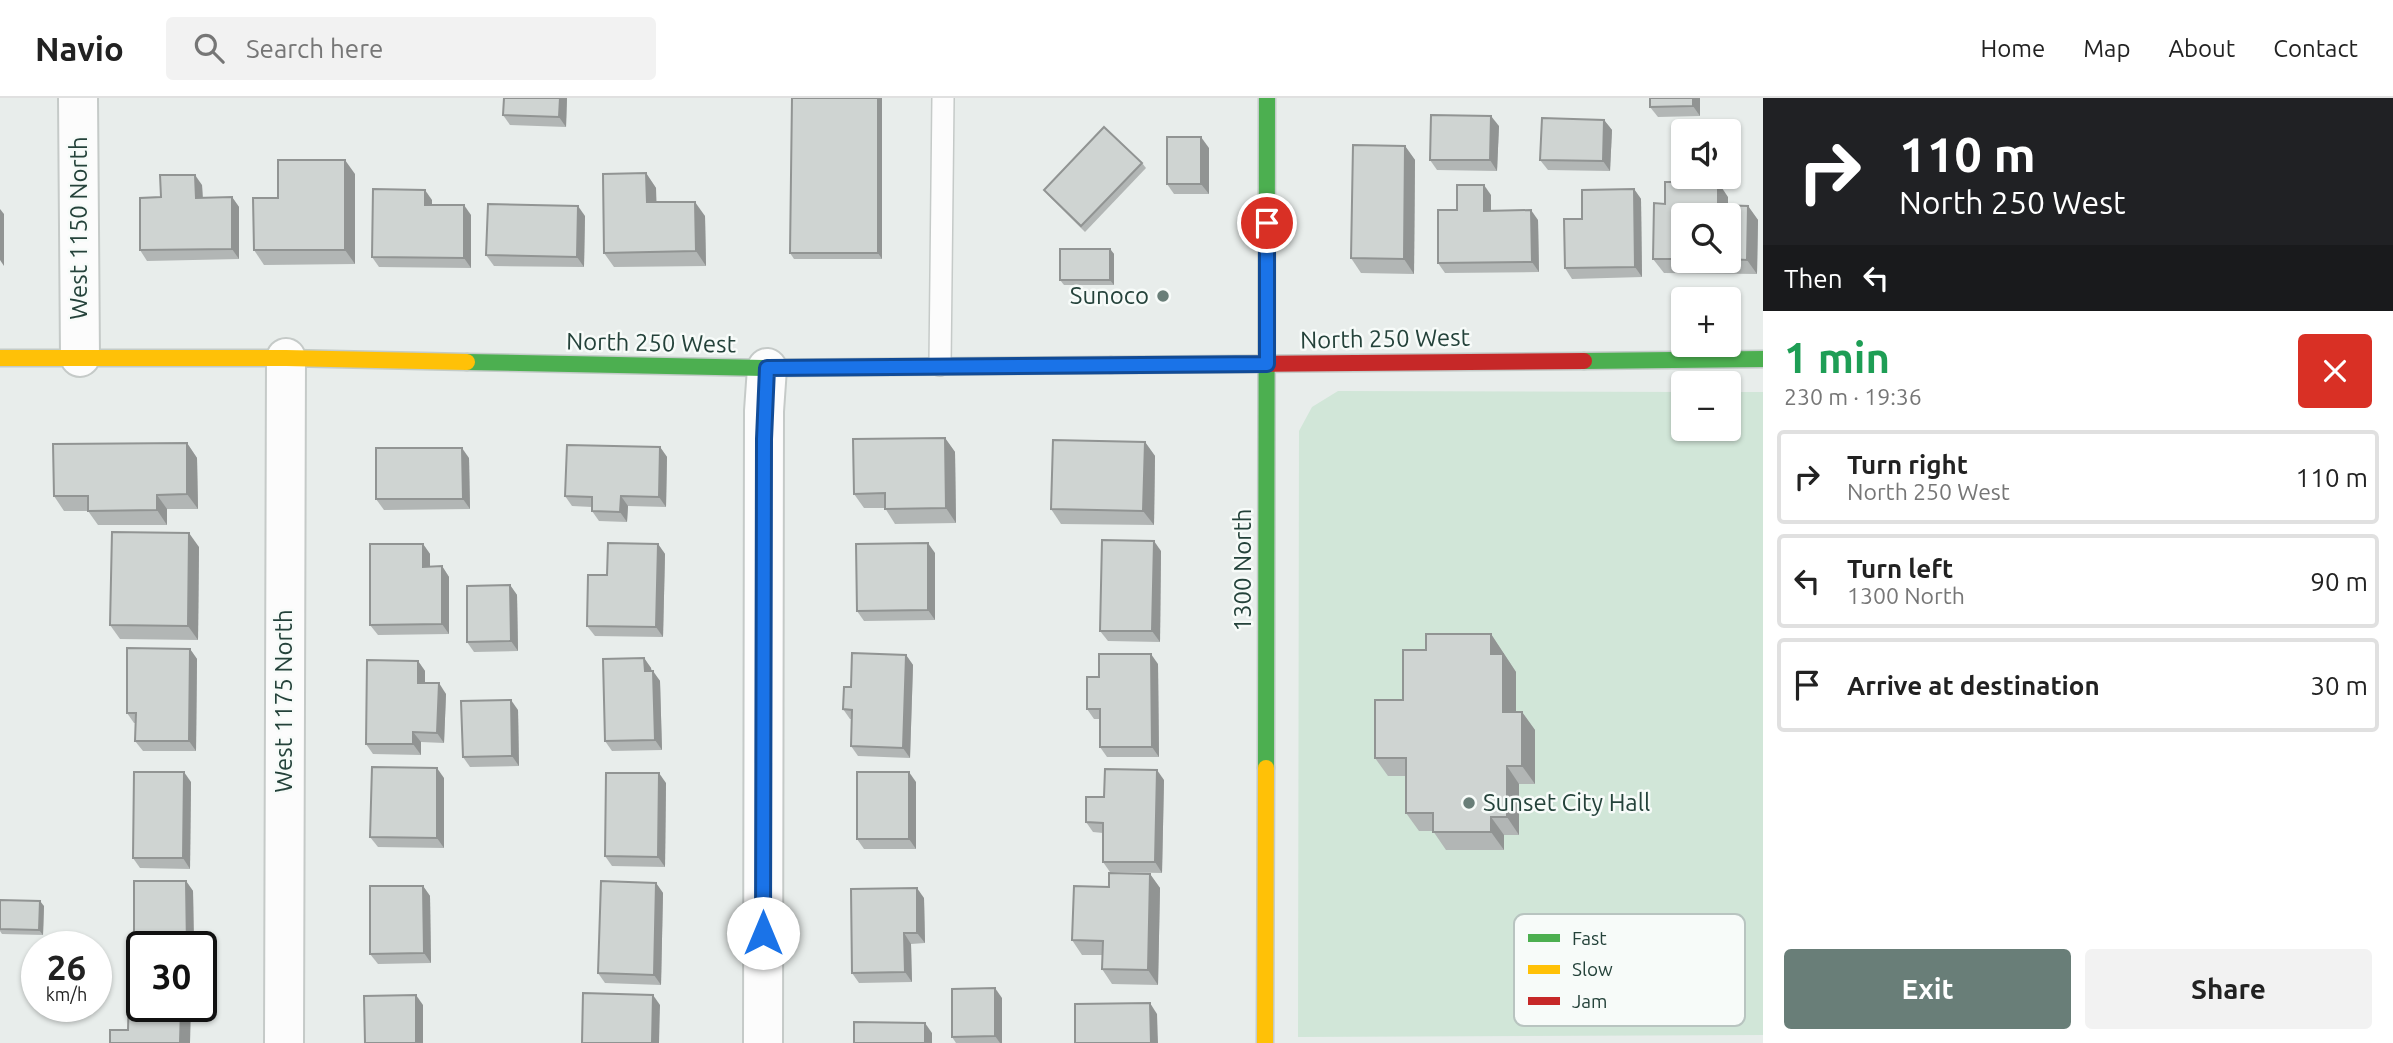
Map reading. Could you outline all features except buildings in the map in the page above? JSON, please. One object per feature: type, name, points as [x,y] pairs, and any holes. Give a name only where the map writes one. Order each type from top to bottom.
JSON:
[{"type":"street","name":"West 1150 North","points":[[78,98],[80,357]]},
{"type":"street","name":"1300 North","points":[[1265,1043],[1267,98]]},
{"type":"street","name":"North 250 West","points":[[0,358],[286,358],[767,368],[1763,359]]},
{"type":"street","name":"West 1175 North","points":[[284,1043],[286,358]]},
{"type":"street","points":[[763,1043],[764,439],[767,368]]},
{"type":"lane","points":[[940,365],[943,98]]},
{"type":"green space","points":[[1338,391],[1671,392],[1671,441],[1741,441],[1741,392],[1763,392],[1763,1035],[1298,1037],[1299,431],[1312,407]]},
{"type":"traffic: fast","points":[[1266,768],[1267,98]]},
{"type":"traffic: fast","points":[[1584,361],[1763,359]]},
{"type":"traffic: fast","points":[[467,362],[767,368],[1111,365]]},
{"type":"traffic: slow","points":[[0,358],[286,358],[467,362]]},
{"type":"traffic: slow","points":[[1265,1043],[1266,768]]},
{"type":"traffic: jam","points":[[1111,365],[1584,361]]},
{"type":"place","name":"Sunoco","points":[[1163,296]]},
{"type":"place","name":"Sunset City Hall","points":[[1469,803]]},
{"type":"route","points":[[763,933],[764,411],[767,368],[1267,364],[1267,223]]}]
